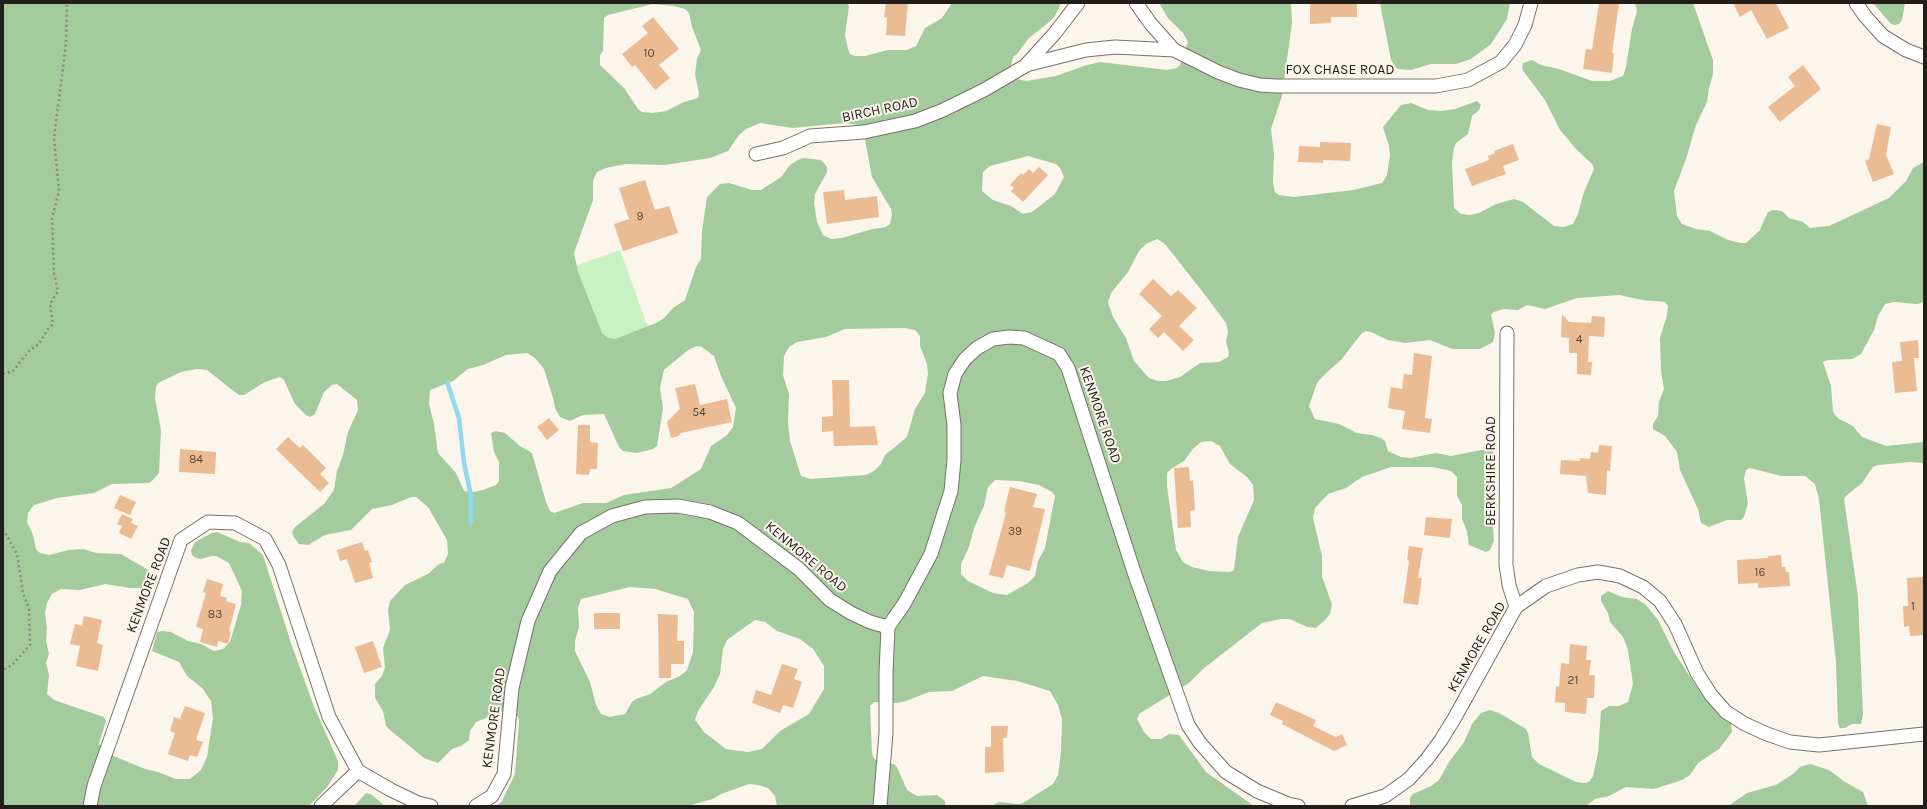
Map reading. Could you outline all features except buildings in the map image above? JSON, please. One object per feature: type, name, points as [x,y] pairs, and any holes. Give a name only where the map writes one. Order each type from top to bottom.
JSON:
[{"type":"street","name":"BIRCH ROAD","points":[[1025,66],[1055,34],[1078,3]]},
{"type":"street","name":"FOX CHASE ROAD","points":[[1136,3],[1151,24],[1174,50],[1218,72],[1239,80],[1260,85],[1429,86],[1452,84],[1468,80],[1501,62],[1515,45],[1522,31],[1531,3]]},
{"type":"street","points":[[1856,3],[1865,16],[1883,36],[1906,50],[1924,57]]},
{"type":"street","name":"BIRCH ROAD","points":[[756,154],[783,148],[810,136],[864,132],[915,121],[941,111],[984,90],[1025,66],[1086,50],[1115,47],[1174,50]]},
{"type":"street","name":"BERKSHIRE ROAD","points":[[1508,333],[1506,565],[1509,585],[1516,607]]},
{"type":"street","name":"KENMORE ROAD","points":[[476,806],[492,796],[504,774],[512,688],[528,621],[550,571],[581,533],[612,516],[645,507],[678,506],[710,512],[738,523],[799,569],[830,600],[851,613],[870,622],[888,627],[904,604],[931,554],[949,498],[954,460],[954,425],[950,393],[955,374],[965,359],[977,348],[993,339],[1010,337],[1024,338],[1059,354],[1068,368],[1134,572],[1188,725],[1200,743],[1226,772],[1257,791],[1288,804],[1298,806]]},
{"type":"street","name":"KENMORE ROAD","points":[[90,806],[94,786],[181,540],[208,522],[235,523],[265,539],[280,565],[329,717],[358,771]]},
{"type":"street","name":"KENMORE ROAD","points":[[1352,806],[1385,796],[1409,779],[1427,759],[1442,740],[1516,607],[1546,586],[1578,575],[1598,572],[1620,576],[1643,587],[1660,601],[1675,624],[1697,673],[1711,694],[1726,712],[1745,724],[1790,742],[1819,745],[1924,734]]},
{"type":"street","points":[[880,806],[886,733],[888,627]]},
{"type":"street","points":[[321,806],[358,771],[391,790],[418,803],[431,806]]},
{"type":"path","points":[[3,374],[13,371],[29,350],[39,344],[47,330],[54,324],[50,304],[58,291],[54,273],[52,218],[59,191],[54,138],[66,44],[67,3]]},
{"type":"path","points":[[3,529],[17,554],[23,593],[29,609],[30,645],[12,665],[3,670]]},
{"type":"green space","points":[[3,3],[848,3],[849,7],[845,35],[848,49],[850,54],[855,56],[865,56],[888,50],[907,50],[916,46],[925,28],[942,18],[952,3],[1061,3],[1055,16],[1029,38],[1013,57],[1011,66],[1014,75],[1017,79],[1026,81],[1056,76],[1100,62],[1167,70],[1177,68],[1180,65],[1188,42],[1183,33],[1168,18],[1159,3],[1291,3],[1292,23],[1282,96],[1271,129],[1274,154],[1273,183],[1275,192],[1279,195],[1294,197],[1353,190],[1382,183],[1387,175],[1390,155],[1389,146],[1383,127],[1401,105],[1411,103],[1428,110],[1441,111],[1455,109],[1477,101],[1481,105],[1479,110],[1472,116],[1468,134],[1456,143],[1454,148],[1452,162],[1454,208],[1461,214],[1470,215],[1479,213],[1496,204],[1514,199],[1523,202],[1554,226],[1563,227],[1573,224],[1594,169],[1592,164],[1576,149],[1560,130],[1545,100],[1524,72],[1522,68],[1523,63],[1532,60],[1541,65],[1559,69],[1592,81],[1610,81],[1623,76],[1626,67],[1632,29],[1637,11],[1635,3],[1693,3],[1713,60],[1713,74],[1707,102],[1696,125],[1686,159],[1674,191],[1677,216],[1682,224],[1696,229],[1710,231],[1728,240],[1741,243],[1746,243],[1760,230],[1768,212],[1773,210],[1782,211],[1789,218],[1803,222],[1810,228],[1829,226],[1889,198],[1906,181],[1913,168],[1924,162],[1924,302],[1917,304],[1894,302],[1885,304],[1878,316],[1874,330],[1861,354],[1852,359],[1828,360],[1823,362],[1831,386],[1833,411],[1839,419],[1853,426],[1862,437],[1886,446],[1924,442],[1924,463],[1910,462],[1878,465],[1873,467],[1862,483],[1844,499],[1858,597],[1863,714],[1861,724],[1852,724],[1845,728],[1840,728],[1838,724],[1836,662],[1819,499],[1815,484],[1805,476],[1781,476],[1750,468],[1746,470],[1744,479],[1748,503],[1744,517],[1741,520],[1727,520],[1709,527],[1701,523],[1698,509],[1680,470],[1677,452],[1665,436],[1653,429],[1653,424],[1658,416],[1659,402],[1664,389],[1661,371],[1660,338],[1667,315],[1668,306],[1665,302],[1642,300],[1619,295],[1577,298],[1545,309],[1527,305],[1518,310],[1503,309],[1494,312],[1491,315],[1495,333],[1493,342],[1480,349],[1452,349],[1430,340],[1406,343],[1388,340],[1366,331],[1362,333],[1341,360],[1317,383],[1309,406],[1315,419],[1339,424],[1357,433],[1381,438],[1385,441],[1388,451],[1401,457],[1411,458],[1436,453],[1451,456],[1481,450],[1491,450],[1495,454],[1496,464],[1494,488],[1497,508],[1493,527],[1494,541],[1490,550],[1486,552],[1469,545],[1467,531],[1462,519],[1462,505],[1457,496],[1457,477],[1451,471],[1433,467],[1391,467],[1362,477],[1346,488],[1328,494],[1315,508],[1313,518],[1322,556],[1322,576],[1332,605],[1330,614],[1316,628],[1307,627],[1290,619],[1281,619],[1262,623],[1203,669],[1189,683],[1139,714],[1137,719],[1144,732],[1151,739],[1161,739],[1169,734],[1179,735],[1206,772],[1254,806],[991,806],[999,802],[1023,803],[1053,784],[1058,775],[1061,752],[1062,719],[1058,705],[1050,691],[1017,681],[983,676],[952,691],[929,692],[897,703],[874,702],[870,706],[873,757],[877,761],[894,764],[897,767],[907,790],[917,796],[937,795],[945,801],[945,806],[777,806],[775,796],[768,788],[749,784],[721,794],[713,799],[688,806],[497,806],[502,801],[515,774],[519,721],[518,716],[503,711],[476,722],[470,731],[469,740],[461,746],[452,749],[438,763],[424,758],[386,726],[383,711],[375,698],[375,684],[382,676],[385,667],[383,648],[390,630],[388,610],[390,601],[405,585],[428,574],[439,564],[444,563],[448,554],[447,540],[428,507],[416,497],[411,497],[392,505],[372,509],[351,530],[325,535],[308,545],[299,544],[293,536],[292,532],[295,527],[324,504],[334,490],[337,471],[343,455],[348,432],[358,410],[357,400],[337,384],[332,385],[324,392],[315,414],[310,417],[295,404],[284,380],[280,377],[265,382],[244,395],[239,395],[207,370],[197,369],[181,372],[158,383],[156,387],[155,398],[161,430],[159,473],[153,480],[149,483],[112,484],[94,493],[57,498],[34,505],[28,513],[27,522],[33,535],[36,549],[40,553],[49,555],[69,550],[83,549],[96,553],[121,554],[150,571],[150,580],[145,588],[130,588],[105,584],[80,590],[61,589],[52,594],[47,603],[45,613],[47,628],[46,641],[49,654],[46,663],[49,675],[47,694],[54,700],[104,717],[106,721],[99,744],[104,752],[145,769],[176,779],[190,779],[201,770],[207,757],[213,718],[211,701],[202,688],[187,676],[179,662],[152,651],[157,632],[162,631],[171,632],[188,641],[201,644],[214,651],[223,649],[230,642],[241,605],[242,591],[229,563],[216,556],[201,559],[196,558],[192,555],[191,550],[195,542],[217,532],[240,542],[249,543],[263,555],[291,643],[313,704],[338,761],[338,770],[327,787],[309,806],[3,806]],"holes":[[[653,4],[685,9],[689,13],[692,27],[701,50],[697,59],[695,74],[699,93],[698,98],[684,102],[666,111],[652,113],[642,112],[638,109],[624,88],[600,65],[600,55],[603,51],[604,18],[608,15]],[[760,123],[792,128],[845,123],[859,125],[863,129],[872,177],[891,209],[892,215],[890,224],[886,227],[872,229],[842,238],[831,239],[823,235],[817,222],[814,203],[815,194],[827,172],[827,167],[821,160],[803,158],[798,160],[790,165],[781,177],[761,190],[752,190],[729,183],[720,184],[707,197],[702,231],[701,259],[696,267],[685,300],[656,323],[615,339],[608,338],[602,333],[578,272],[574,253],[593,200],[593,181],[597,172],[606,168],[625,164],[665,165],[710,158],[728,151],[739,135],[746,129]],[[1028,156],[1056,164],[1060,168],[1064,177],[1055,194],[1032,212],[1023,214],[1011,206],[993,200],[982,191],[983,172],[990,166]],[[1157,239],[1165,244],[1226,323],[1228,332],[1226,342],[1229,353],[1228,357],[1219,362],[1200,363],[1180,377],[1166,381],[1158,381],[1149,378],[1134,361],[1126,338],[1113,317],[1108,302],[1111,293],[1128,272],[1139,251],[1146,244]],[[905,328],[915,330],[920,336],[920,346],[927,364],[928,374],[925,393],[915,409],[907,437],[885,455],[881,464],[874,471],[866,475],[810,479],[801,476],[790,441],[788,422],[789,394],[783,375],[784,356],[789,347],[797,342],[826,337],[845,329]],[[697,346],[702,347],[714,356],[721,376],[736,408],[733,427],[727,435],[711,446],[701,469],[671,488],[624,495],[606,503],[583,503],[554,513],[550,511],[546,502],[532,453],[520,446],[505,433],[496,431],[491,433],[494,452],[499,462],[499,481],[496,485],[483,490],[473,492],[464,491],[456,473],[438,453],[434,424],[429,404],[430,390],[453,381],[468,369],[483,365],[506,355],[527,353],[535,358],[544,369],[555,408],[560,417],[570,421],[583,415],[604,414],[619,447],[623,451],[637,453],[653,449],[657,446],[663,408],[660,388],[664,370],[688,350]],[[1211,441],[1220,446],[1230,464],[1247,477],[1253,485],[1254,500],[1238,537],[1234,570],[1230,572],[1209,571],[1192,567],[1183,562],[1176,550],[1167,487],[1167,473],[1184,461],[1193,449],[1201,442]],[[995,480],[1019,481],[1039,485],[1052,492],[1055,496],[1045,548],[1038,561],[1035,576],[1028,583],[1007,595],[993,593],[968,581],[961,574],[961,564],[984,506],[988,487]],[[630,587],[655,589],[688,599],[694,612],[693,652],[687,670],[680,676],[666,682],[650,694],[636,699],[632,702],[625,714],[610,717],[601,714],[596,705],[590,682],[575,651],[575,641],[579,627],[578,608],[581,599]],[[755,620],[765,622],[777,631],[800,639],[813,649],[824,666],[824,689],[809,714],[780,731],[762,749],[748,752],[726,749],[704,732],[695,720],[698,711],[714,687],[720,674],[723,649],[727,640]]]},
{"type":"green space","points":[[1380,3],[1510,3],[1507,19],[1491,44],[1471,59],[1456,64],[1431,64],[1411,70],[1397,69],[1391,60]]},
{"type":"green space","points":[[1873,3],[1905,3],[1902,20],[1899,24],[1894,25],[1890,23]]},
{"type":"green space","points":[[620,250],[649,330],[604,346],[575,266]]},
{"type":"green space","points":[[1608,591],[1622,597],[1637,599],[1645,604],[1658,620],[1674,652],[1702,695],[1731,723],[1732,732],[1719,749],[1698,763],[1690,775],[1682,780],[1654,789],[1626,787],[1609,796],[1595,799],[1586,806],[1410,806],[1410,798],[1413,794],[1431,786],[1439,780],[1449,762],[1464,742],[1472,724],[1481,713],[1490,710],[1499,713],[1526,729],[1532,757],[1539,764],[1576,782],[1586,783],[1590,781],[1593,776],[1598,753],[1601,711],[1609,706],[1619,706],[1628,702],[1633,684],[1628,650],[1623,637],[1610,622],[1608,613],[1601,601],[1601,596]]},
{"type":"green space","points":[[1810,764],[1829,770],[1845,782],[1863,792],[1868,806],[1728,806],[1747,793],[1776,785],[1793,774],[1800,767]]},
{"type":"green space","points":[[366,793],[371,794],[385,806],[354,806]]},
{"type":"waterway","points":[[447,382],[459,418],[464,463],[471,495],[471,522]]}]
